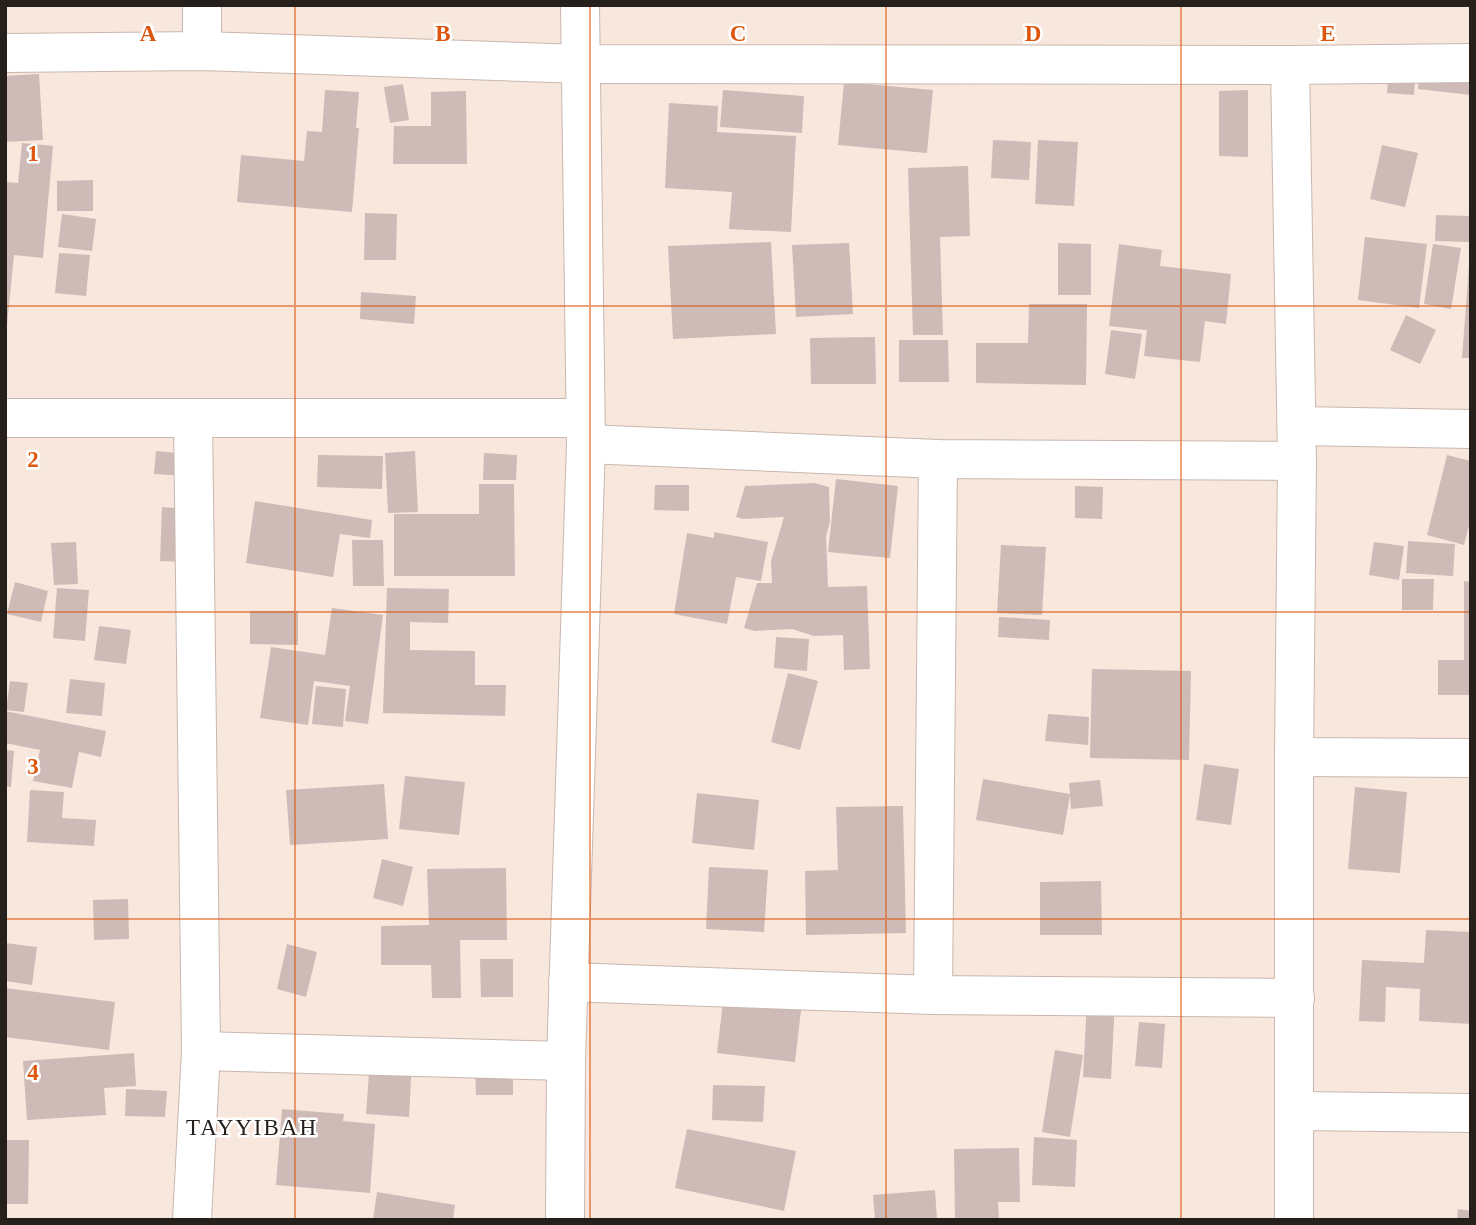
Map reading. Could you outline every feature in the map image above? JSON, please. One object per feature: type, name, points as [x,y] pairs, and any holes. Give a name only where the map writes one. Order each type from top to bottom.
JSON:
[{"type":"street","points":[[202,5],[202,51]]},
{"type":"street","points":[[565,1220],[568,982],[585,431],[580,5]]},
{"type":"street","points":[[5,53],[202,51],[580,64],[1471,63]]},
{"type":"street","points":[[1290,65],[1297,443],[1294,1220]]},
{"type":"street","points":[[5,418],[193,419],[585,431],[938,459],[1297,443],[1471,429]]},
{"type":"street","points":[[192,1220],[201,1051],[193,419]]},
{"type":"street","points":[[933,995],[938,459]]},
{"type":"street","points":[[1294,757],[1471,758]]},
{"type":"street","points":[[568,982],[933,995],[1295,998]]},
{"type":"street","points":[[201,1051],[566,1061]]},
{"type":"street","points":[[1294,1111],[1471,1113]]},
{"type":"building","points":[[1421,59],[1471,65],[1471,95],[1418,89]]},
{"type":"building","points":[[1389,65],[1416,67],[1414,95],[1387,93]]},
{"type":"building","points":[[39,74],[43,140],[5,142],[5,76]]},
{"type":"building","points":[[844,82],[933,90],[927,153],[838,145]]},
{"type":"building","points":[[403,84],[409,120],[390,123],[384,87]]},
{"type":"building","points":[[325,90],[359,92],[352,212],[237,202],[241,155],[304,161],[307,131],[322,132]]},
{"type":"building","points":[[723,90],[804,96],[802,133],[720,127]]},
{"type":"building","points":[[1248,90],[1248,157],[1219,156],[1219,91]]},
{"type":"building","points":[[466,91],[467,164],[393,164],[394,126],[431,126],[431,92]]},
{"type":"building","points":[[669,103],[718,106],[717,132],[796,136],[791,232],[729,229],[732,192],[665,188]]},
{"type":"building","points":[[993,140],[1031,142],[1029,180],[991,178]]},
{"type":"building","points":[[1038,140],[1078,142],[1074,206],[1035,204]]},
{"type":"building","points":[[22,143],[53,146],[43,258],[14,255],[5,325],[5,182],[18,183]]},
{"type":"building","points":[[1382,145],[1418,153],[1405,207],[1370,199]]},
{"type":"building","points":[[968,166],[970,236],[940,237],[943,335],[913,335],[908,168]]},
{"type":"building","points":[[93,180],[93,211],[57,211],[57,181]]},
{"type":"building","points":[[365,213],[397,214],[396,260],[364,260]]},
{"type":"building","points":[[62,214],[96,219],[92,251],[58,247]]},
{"type":"building","points":[[1436,215],[1471,216],[1471,242],[1435,241]]},
{"type":"building","points":[[1365,237],[1427,244],[1419,308],[1358,300]]},
{"type":"building","points":[[771,242],[776,334],[673,339],[668,246]]},
{"type":"building","points":[[849,243],[853,314],[796,317],[792,245]]},
{"type":"building","points":[[1058,243],[1091,244],[1091,295],[1058,295]]},
{"type":"building","points":[[1119,244],[1162,250],[1160,266],[1231,274],[1226,324],[1205,321],[1200,362],[1144,356],[1147,330],[1109,326]]},
{"type":"building","points":[[1433,244],[1461,248],[1451,309],[1424,304]]},
{"type":"building","points":[[59,253],[90,255],[86,296],[55,293]]},
{"type":"building","points":[[1469,266],[1471,358],[1462,358]]},
{"type":"building","points":[[361,292],[416,296],[414,324],[360,319]]},
{"type":"building","points":[[1029,304],[1087,304],[1086,385],[976,383],[976,343],[1028,343]]},
{"type":"building","points":[[1406,315],[1436,330],[1420,364],[1390,350]]},
{"type":"building","points":[[1111,330],[1142,334],[1135,379],[1105,374]]},
{"type":"building","points":[[875,337],[876,384],[811,384],[810,338]]},
{"type":"building","points":[[899,340],[948,340],[949,382],[899,382]]},
{"type":"building","points":[[156,451],[188,454],[186,476],[154,474]]},
{"type":"building","points":[[415,451],[418,512],[388,513],[385,453]]},
{"type":"building","points":[[484,453],[517,455],[516,480],[483,480]]},
{"type":"building","points":[[318,455],[383,456],[382,489],[317,487]]},
{"type":"building","points":[[1447,455],[1471,461],[1471,518],[1464,545],[1427,535]]},
{"type":"building","points":[[836,479],[898,486],[890,558],[828,552]]},
{"type":"building","points":[[814,483],[829,487],[830,522],[826,536],[828,587],[867,586],[870,669],[844,670],[843,635],[814,636],[792,629],[755,631],[744,628],[757,583],[772,583],[771,561],[784,517],[736,517],[745,486]]},
{"type":"building","points":[[479,484],[514,484],[515,576],[394,576],[394,514],[479,514]]},
{"type":"building","points":[[655,485],[689,485],[689,511],[654,510]]},
{"type":"building","points":[[1075,486],[1103,487],[1102,519],[1075,518]]},
{"type":"building","points":[[255,501],[372,520],[370,538],[340,534],[333,577],[246,563]]},
{"type":"building","points":[[162,507],[190,509],[187,562],[160,561]]},
{"type":"building","points":[[714,532],[768,542],[761,581],[736,577],[727,624],[674,614],[687,533],[714,538]]},
{"type":"building","points":[[352,540],[383,540],[384,586],[353,586]]},
{"type":"building","points":[[1408,541],[1455,544],[1453,576],[1406,573]]},
{"type":"building","points":[[76,542],[78,584],[54,585],[51,543]]},
{"type":"building","points":[[1374,542],[1404,546],[1399,580],[1369,575]]},
{"type":"building","points":[[1001,545],[1046,547],[1042,615],[997,613]]},
{"type":"building","points":[[1402,579],[1434,579],[1433,610],[1402,610]]},
{"type":"building","points":[[1464,581],[1471,582],[1471,695],[1438,695],[1438,660],[1464,660]]},
{"type":"building","points":[[15,582],[48,591],[41,622],[7,614]]},
{"type":"building","points":[[57,588],[89,590],[85,641],[53,638]]},
{"type":"building","points":[[387,588],[449,589],[448,623],[410,622],[410,650],[475,651],[475,685],[506,685],[505,716],[383,713]]},
{"type":"building","points":[[332,608],[383,615],[368,724],[345,721],[350,686],[314,681],[308,725],[260,718],[271,647],[325,655]]},
{"type":"building","points":[[250,611],[298,611],[298,645],[250,644]]},
{"type":"building","points":[[999,617],[1050,620],[1049,640],[998,637]]},
{"type":"building","points":[[99,626],[131,630],[126,664],[94,660]]},
{"type":"building","points":[[776,637],[809,639],[807,671],[774,668]]},
{"type":"building","points":[[1092,669],[1191,671],[1189,760],[1090,758]]},
{"type":"building","points":[[788,673],[818,681],[800,750],[771,742]]},
{"type":"building","points":[[70,679],[105,683],[102,716],[66,713]]},
{"type":"building","points":[[10,681],[28,683],[24,712],[6,710]]},
{"type":"building","points":[[316,686],[346,689],[343,727],[312,724]]},
{"type":"building","points":[[5,711],[106,731],[101,757],[79,752],[72,788],[33,781],[40,750],[5,743]]},
{"type":"building","points":[[1048,714],[1089,717],[1088,745],[1045,741]]},
{"type":"building","points":[[5,750],[14,751],[11,787],[5,786]]},
{"type":"building","points":[[1204,764],[1239,769],[1231,825],[1196,820]]},
{"type":"building","points":[[405,776],[465,782],[459,835],[399,829]]},
{"type":"building","points":[[983,779],[1070,794],[1069,783],[1100,780],[1103,806],[1071,809],[1070,795],[1063,835],[976,820]]},
{"type":"building","points":[[384,784],[388,839],[290,845],[286,790]]},
{"type":"building","points":[[1355,787],[1407,792],[1400,873],[1348,869]]},
{"type":"building","points":[[30,790],[64,792],[62,818],[96,820],[94,846],[27,842]]},
{"type":"building","points":[[697,793],[759,800],[754,850],[692,843]]},
{"type":"building","points":[[903,806],[906,933],[806,935],[805,871],[838,870],[836,807]]},
{"type":"building","points":[[382,859],[413,867],[403,906],[373,898]]},
{"type":"building","points":[[709,867],[768,870],[764,932],[706,929]]},
{"type":"building","points":[[506,868],[507,940],[460,940],[461,998],[432,998],[431,965],[381,965],[381,926],[429,925],[427,869]]},
{"type":"building","points":[[1101,881],[1102,935],[1040,935],[1040,882]]},
{"type":"building","points":[[128,899],[129,939],[94,940],[93,900]]},
{"type":"building","points":[[1426,930],[1471,932],[1471,1024],[1419,1021],[1420,989],[1386,987],[1385,1022],[1359,1021],[1362,960],[1424,963]]},
{"type":"building","points":[[5,943],[37,947],[32,985],[5,981]]},
{"type":"building","points":[[287,944],[317,952],[306,997],[277,989]]},
{"type":"building","points":[[480,959],[513,959],[513,997],[481,997]]},
{"type":"building","points":[[5,988],[115,1002],[109,1050],[5,1037]]},
{"type":"building","points":[[724,993],[802,1002],[795,1062],[717,1053]]},
{"type":"building","points":[[1087,1001],[1115,1002],[1111,1079],[1083,1077]]},
{"type":"building","points":[[1139,1022],[1165,1024],[1162,1068],[1135,1066]]},
{"type":"building","points":[[1055,1050],[1083,1055],[1070,1137],[1042,1132]]},
{"type":"building","points":[[134,1053],[136,1086],[104,1088],[106,1115],[27,1120],[23,1061]]},
{"type":"building","points":[[370,1058],[412,1061],[409,1117],[366,1114]]},
{"type":"building","points":[[475,1066],[513,1066],[513,1095],[476,1095]]},
{"type":"building","points":[[713,1085],[765,1086],[763,1122],[712,1120]]},
{"type":"building","points":[[126,1089],[167,1091],[165,1117],[125,1116]]},
{"type":"building","points":[[282,1109],[344,1114],[343,1121],[375,1124],[370,1193],[276,1185]]},
{"type":"building","points":[[687,1129],[796,1151],[784,1211],[675,1188]]},
{"type":"building","points":[[1034,1137],[1077,1140],[1075,1187],[1032,1185]]},
{"type":"building","points":[[5,1140],[29,1140],[28,1204],[5,1204]]},
{"type":"building","points":[[1019,1148],[1020,1202],[998,1202],[999,1220],[955,1220],[954,1149]]},
{"type":"building","points":[[935,1190],[937,1220],[875,1220],[873,1195]]},
{"type":"building","points":[[377,1192],[455,1205],[453,1220],[373,1220]]},
{"type":"building","points":[[1458,1209],[1471,1211],[1471,1220],[1457,1220]]},
{"type":"district","name":"TAYYIBAH","points":[[252,1127]]}]
